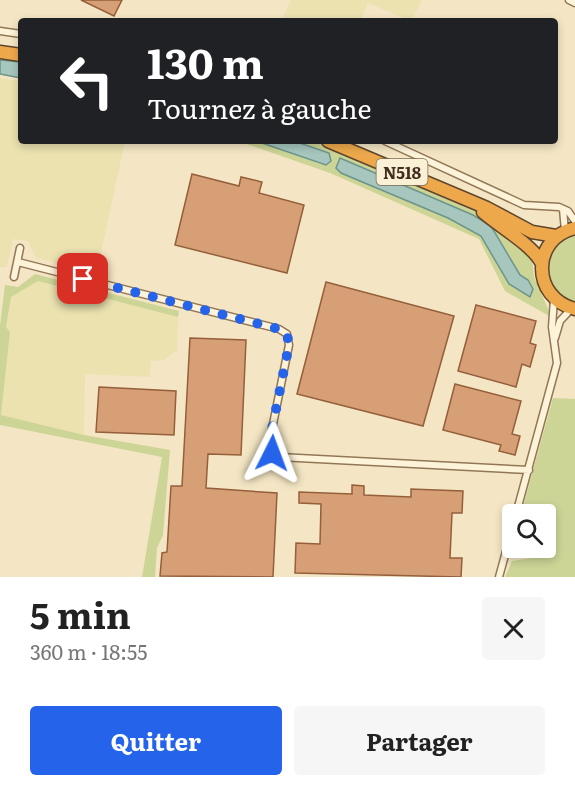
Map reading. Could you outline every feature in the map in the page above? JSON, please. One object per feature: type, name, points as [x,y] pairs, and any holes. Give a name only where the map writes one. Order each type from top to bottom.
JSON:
[{"type":"highway","points":[[0,52],[18,55]]},
{"type":"highway","name":"N518","points":[[335,144],[475,205],[487,208],[532,232],[565,231]]},
{"type":"highway","name":"N518","points":[[475,205],[505,231],[533,249],[541,262],[542,280],[554,299]]},
{"type":"highway","points":[[541,262],[547,246],[565,231]]},
{"type":"highway","points":[[554,299],[574,308]]},
{"type":"street","points":[[569,0],[575,3]]},
{"type":"street","points":[[0,31],[18,34]]},
{"type":"street","points":[[392,144],[524,205],[556,206],[563,209],[575,221]]},
{"type":"street","points":[[563,209],[565,231]]},
{"type":"street","points":[[14,277],[20,248]]},
{"type":"street","points":[[18,262],[279,329],[287,334],[289,345],[269,444],[272,453],[279,457],[529,470]]},
{"type":"street","points":[[519,504],[557,363],[552,327],[554,299]]},
{"type":"street","points":[[555,339],[560,321],[574,308]]},
{"type":"street","points":[[499,577],[504,558]]},
{"type":"shaded area","points":[[291,0],[422,0],[413,18],[404,18],[368,3],[361,18],[282,18]]},
{"type":"shaded area","points":[[0,78],[18,81],[18,144],[124,144],[97,272],[36,258],[28,241],[13,239],[7,267],[0,267]]},
{"type":"shaded area","points":[[38,281],[178,317],[177,350],[164,360],[151,361],[150,377],[85,374],[84,435],[1,415],[10,332],[6,327],[11,297]]},
{"type":"green space","points":[[247,144],[265,144],[325,165],[329,164],[322,151],[302,144],[323,144],[386,169],[473,208],[532,259],[534,277],[549,311],[552,312],[551,317],[505,291],[479,239],[330,173]],"holes":[[[341,173],[491,226],[520,275],[528,280],[533,289],[530,297],[509,284],[481,236],[448,218]]]},
{"type":"green space","points":[[575,233],[575,302],[554,289],[549,279],[548,269],[550,259],[556,249]]},
{"type":"green space","points":[[35,274],[179,311],[178,317],[38,281],[11,297],[6,327],[10,332],[1,415],[84,435],[170,450],[163,535],[157,548],[155,577],[142,577],[162,457],[0,425],[0,326],[5,285],[18,287]]},
{"type":"green space","points":[[553,398],[575,399],[575,577],[505,577],[512,561],[556,558],[556,504],[524,504]]},
{"type":"water","points":[[0,60],[18,62],[18,77],[0,74]]},
{"type":"water","points":[[265,144],[303,144],[329,153],[331,161],[326,165]]},
{"type":"water","points":[[340,158],[473,215],[491,226],[520,275],[528,280],[533,289],[530,297],[509,284],[481,236],[448,218],[341,173],[336,168]]},
{"type":"building","points":[[81,0],[122,0],[114,16]]},
{"type":"building","points":[[192,174],[239,186],[241,177],[262,182],[259,193],[304,205],[287,273],[175,245]]},
{"type":"building","points":[[326,282],[454,316],[423,426],[297,394]]},
{"type":"building","points":[[476,305],[536,321],[530,343],[536,345],[530,367],[522,364],[516,387],[458,371]]},
{"type":"building","points":[[190,338],[246,340],[241,455],[208,454],[206,488],[277,493],[273,577],[160,576],[162,553],[167,552],[171,486],[182,486]]},
{"type":"building","points":[[455,384],[521,401],[512,434],[520,436],[515,455],[499,451],[501,445],[443,430]]},
{"type":"building","points":[[99,387],[176,391],[174,435],[96,432]]},
{"type":"building","points":[[352,485],[364,486],[364,495],[411,497],[411,489],[463,491],[462,513],[452,513],[450,558],[462,558],[461,577],[295,573],[296,543],[320,544],[321,504],[299,503],[299,492],[352,494]]},
{"type":"route","points":[[83,279],[279,329],[287,334],[289,345],[269,444],[272,453]]}]
